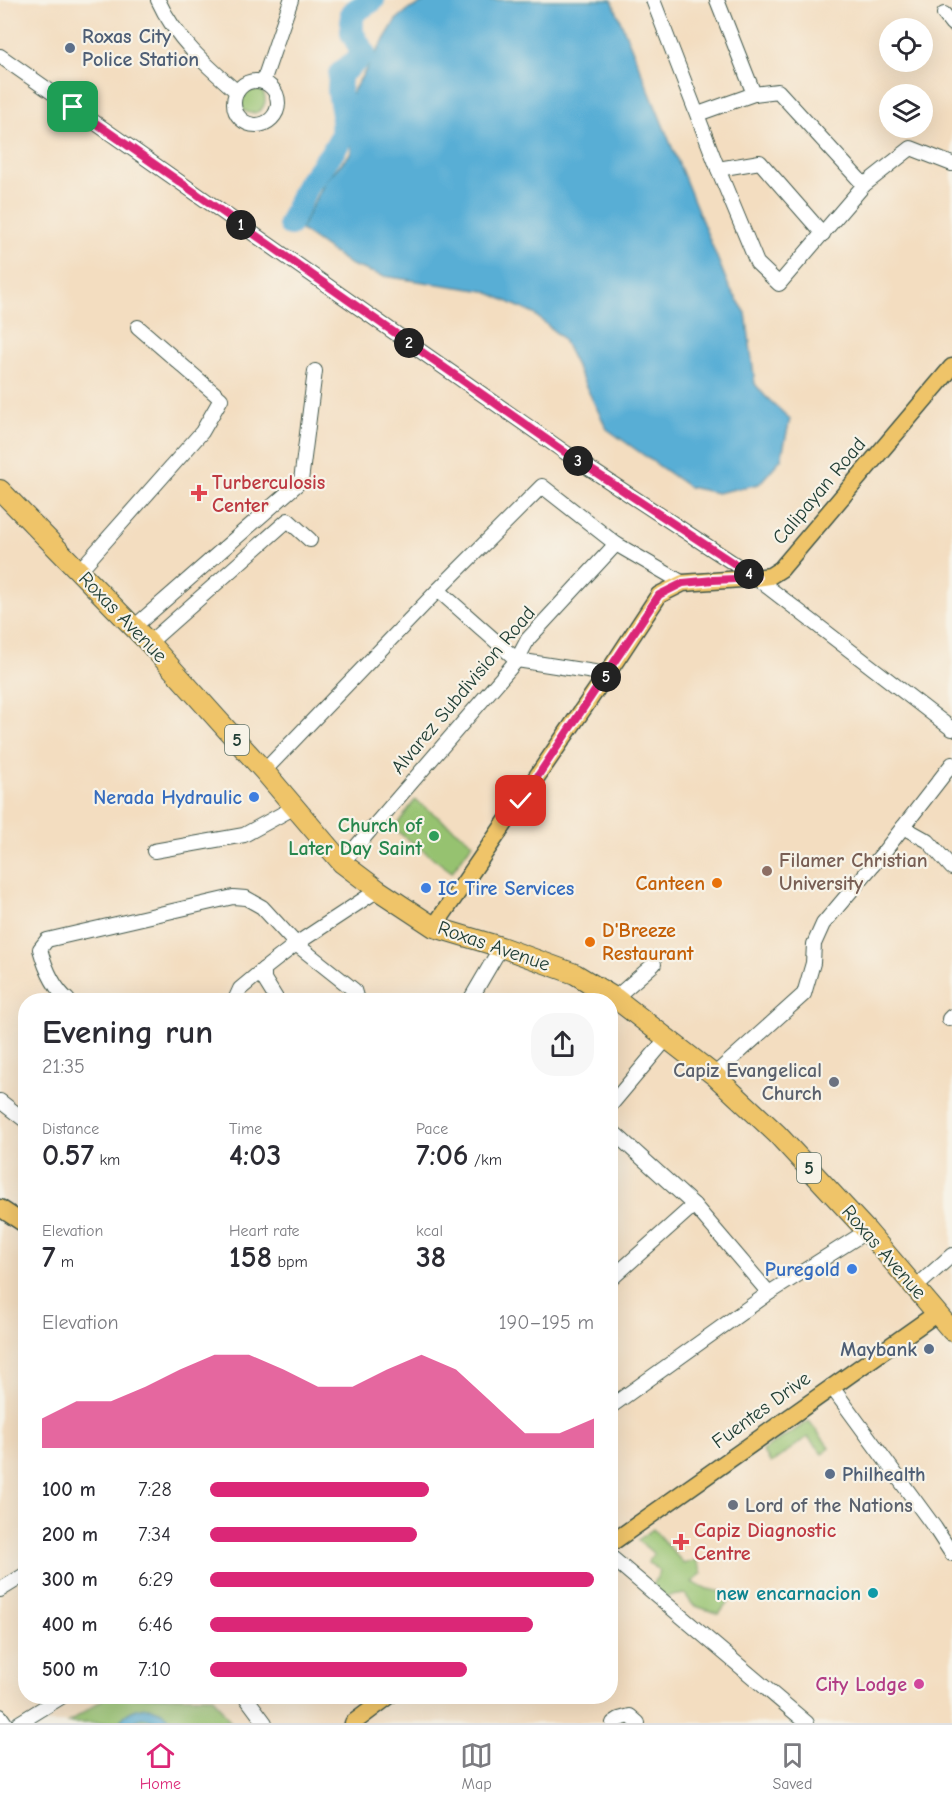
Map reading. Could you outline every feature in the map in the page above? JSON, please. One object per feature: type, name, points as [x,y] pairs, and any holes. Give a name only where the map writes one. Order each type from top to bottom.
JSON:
[{"type":"highway","name":"Roxas Avenue","points":[[0,490],[149,643],[264,771],[342,863],[434,927],[501,947],[575,974],[607,993]]},
{"type":"highway","name":"Roxas Avenue","points":[[618,1000],[714,1075],[777,1134],[867,1231],[952,1331]]},
{"type":"main road","name":"Calipayan Road","points":[[434,927],[659,595],[683,583],[770,576],[781,569],[952,367]]},
{"type":"main road","points":[[0,1208],[18,1220]]},
{"type":"main road","name":"Fuentes Drive","points":[[618,1538],[937,1312]]},
{"type":"main road","points":[[353,1723],[378,1704]]},
{"type":"street","points":[[158,0],[176,31],[191,49],[237,92]]},
{"type":"street","points":[[263,82],[291,0]]},
{"type":"street","points":[[653,0],[718,169],[757,262],[779,284],[864,185],[911,148],[952,164]]},
{"type":"street","points":[[717,0],[754,94]]},
{"type":"street","points":[[0,56],[566,453],[756,578],[952,729]]},
{"type":"street","points":[[263,82],[274,91],[278,104],[273,117],[261,125],[247,124],[236,114],[234,99],[237,92],[248,83],[263,82]]},
{"type":"street","points":[[698,114],[754,94],[778,91],[864,185]]},
{"type":"street","points":[[718,169],[760,162],[823,234]]},
{"type":"street","points":[[79,571],[202,432],[221,399],[138,327]]},
{"type":"street","points":[[134,627],[302,481],[315,371]]},
{"type":"street","points":[[264,771],[438,590],[542,486],[616,544],[683,583]]},
{"type":"street","points":[[149,643],[288,520],[310,540]]},
{"type":"street","name":"Alvarez Subdivision Road","points":[[342,863],[517,660],[528,639],[616,544]]},
{"type":"street","points":[[438,590],[517,660],[607,674]]},
{"type":"street","points":[[714,1075],[804,994],[813,963],[814,944],[823,924],[952,764]]},
{"type":"street","points":[[154,851],[244,835],[295,807]]},
{"type":"street","points":[[903,827],[928,841],[952,868]]},
{"type":"street","points":[[239,993],[240,989],[297,944],[378,890]]},
{"type":"street","points":[[59,993],[43,961],[40,949],[47,940],[233,897],[246,898],[262,907],[297,944],[355,993]]},
{"type":"street","points":[[474,993],[501,947]]},
{"type":"street","points":[[618,995],[654,964]]},
{"type":"street","points":[[264,969],[264,979],[273,993]]},
{"type":"street","points":[[618,1096],[667,1038]]},
{"type":"street","points":[[0,1101],[18,1115]]},
{"type":"street","points":[[618,1136],[694,1206],[769,1293]]},
{"type":"street","points":[[618,1273],[694,1206]]},
{"type":"street","points":[[618,1401],[769,1293],[867,1231]]},
{"type":"street","points":[[916,1287],[952,1255]]},
{"type":"street","points":[[831,1386],[952,1554]]},
{"type":"street","points":[[618,1563],[807,1723]]},
{"type":"street","points":[[0,1590],[18,1579]]},
{"type":"street","points":[[19,1723],[50,1704]]},
{"type":"street","points":[[251,1704],[265,1723]]},
{"type":"street","points":[[0,1716],[5,1723]]},
{"type":"street","points":[[612,1723],[630,1716],[638,1723]]},
{"type":"green space","points":[[252,87],[261,91],[265,100],[261,109],[252,113],[243,109],[239,100],[243,91]]},
{"type":"green space","name":"Church of Later Day Saint","points":[[415,800],[473,843],[452,872],[394,829]]},
{"type":"green space","points":[[809,1421],[830,1448],[822,1454],[808,1437],[771,1463],[762,1451]]},
{"type":"green space","points":[[653,1529],[684,1564],[696,1560],[702,1573],[692,1582],[703,1588],[727,1593],[730,1600],[719,1614],[693,1605],[685,1594],[665,1597],[652,1588],[660,1571],[648,1562],[654,1554],[638,1540]]},
{"type":"green space","points":[[96,1704],[218,1704],[231,1723],[68,1723]]},
{"type":"water","points":[[429,0],[612,0],[729,287],[746,313],[755,384],[790,419],[781,459],[759,484],[717,493],[689,487],[607,429],[562,338],[534,314],[485,291],[383,276],[351,265],[301,230],[326,180],[351,153],[350,96],[396,20],[408,10]]},
{"type":"water","points":[[148,1707],[162,1712],[173,1723],[157,1723],[141,1718],[132,1723],[119,1723],[131,1711]]},
{"type":"waterway","points":[[290,224],[306,187],[342,136],[340,74],[364,54],[352,33],[352,13],[373,0]]},
{"type":"place","name":"Roxas City Police Station","points":[[70,48]]},
{"type":"place","name":"Turberculosis Center","points":[[199,493]]},
{"type":"place","name":"Nerada Hydraulic","points":[[254,797]]},
{"type":"place","name":"Church of Later Day Saint","points":[[434,836]]},
{"type":"place","name":"Filamer Christian University","points":[[767,871]]},
{"type":"place","name":"Canteen","points":[[717,883]]},
{"type":"place","name":"IC Tire Services","points":[[426,888]]},
{"type":"place","name":"D'Breeze Restaurant","points":[[590,942]]},
{"type":"place","name":"Capiz Evangelical Church","points":[[834,1082]]},
{"type":"place","name":"Puregold","points":[[852,1269]]},
{"type":"place","name":"Maybank","points":[[929,1349]]},
{"type":"place","name":"Philhealth","points":[[830,1474]]},
{"type":"place","name":"Lord of the Nations","points":[[733,1505]]},
{"type":"place","name":"Capiz Diagnostic Centre","points":[[681,1542]]},
{"type":"place","name":"new encarnacion","points":[[873,1593]]},
{"type":"place","name":"City Lodge","points":[[919,1684]]},
{"type":"route","points":[[73,107],[566,453],[756,578],[683,583],[659,595],[521,801]]}]
